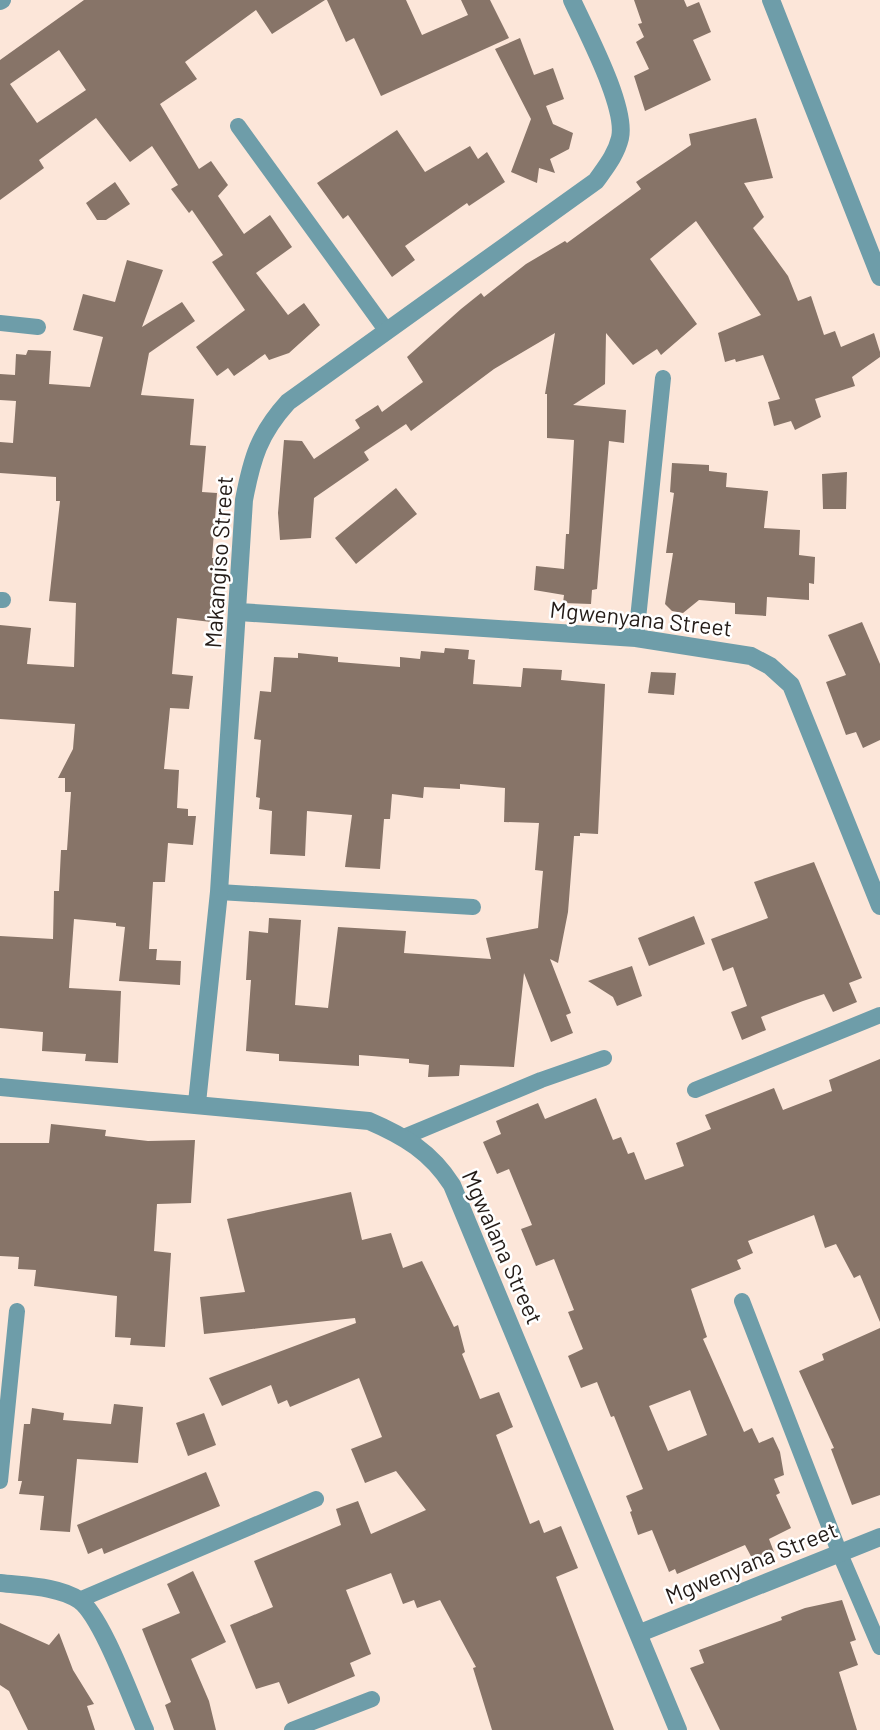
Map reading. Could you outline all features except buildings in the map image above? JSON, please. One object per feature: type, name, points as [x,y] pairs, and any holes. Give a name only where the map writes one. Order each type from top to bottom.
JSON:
[{"type":"street","name":"Makangiso Street","points":[[197,1103],[219,892],[239,612],[244,500],[252,456],[269,423],[288,402],[596,181],[615,154],[621,136],[621,115],[572,0]]},
{"type":"street","points":[[771,0],[880,277]]},
{"type":"street","name":"Mgwenyana Street","points":[[239,612],[636,638],[751,656],[770,666],[791,685],[880,906]]},
{"type":"street","name":"Mgwalana Street","points":[[0,1087],[197,1103],[369,1121],[404,1137],[425,1151],[452,1185],[678,1730]]},
{"type":"street","name":"Mgwenyana Street","points":[[640,1633],[880,1537]]},
{"type":"street","points":[[0,1583],[55,1591],[79,1600],[96,1618],[145,1730]]},
{"type":"lane","points":[[238,126],[386,330]]},
{"type":"lane","points":[[0,323],[38,327]]},
{"type":"lane","points":[[636,638],[663,378]]},
{"type":"lane","points":[[219,892],[472,908]]},
{"type":"lane","points":[[695,1090],[880,1015]]},
{"type":"lane","points":[[404,1137],[541,1080],[604,1058]]},
{"type":"lane","points":[[742,1301],[840,1554],[880,1647]]},
{"type":"lane","points":[[0,1481],[17,1311]]},
{"type":"lane","points":[[79,1600],[316,1499]]},
{"type":"lane","points":[[292,1730],[373,1699]]}]
